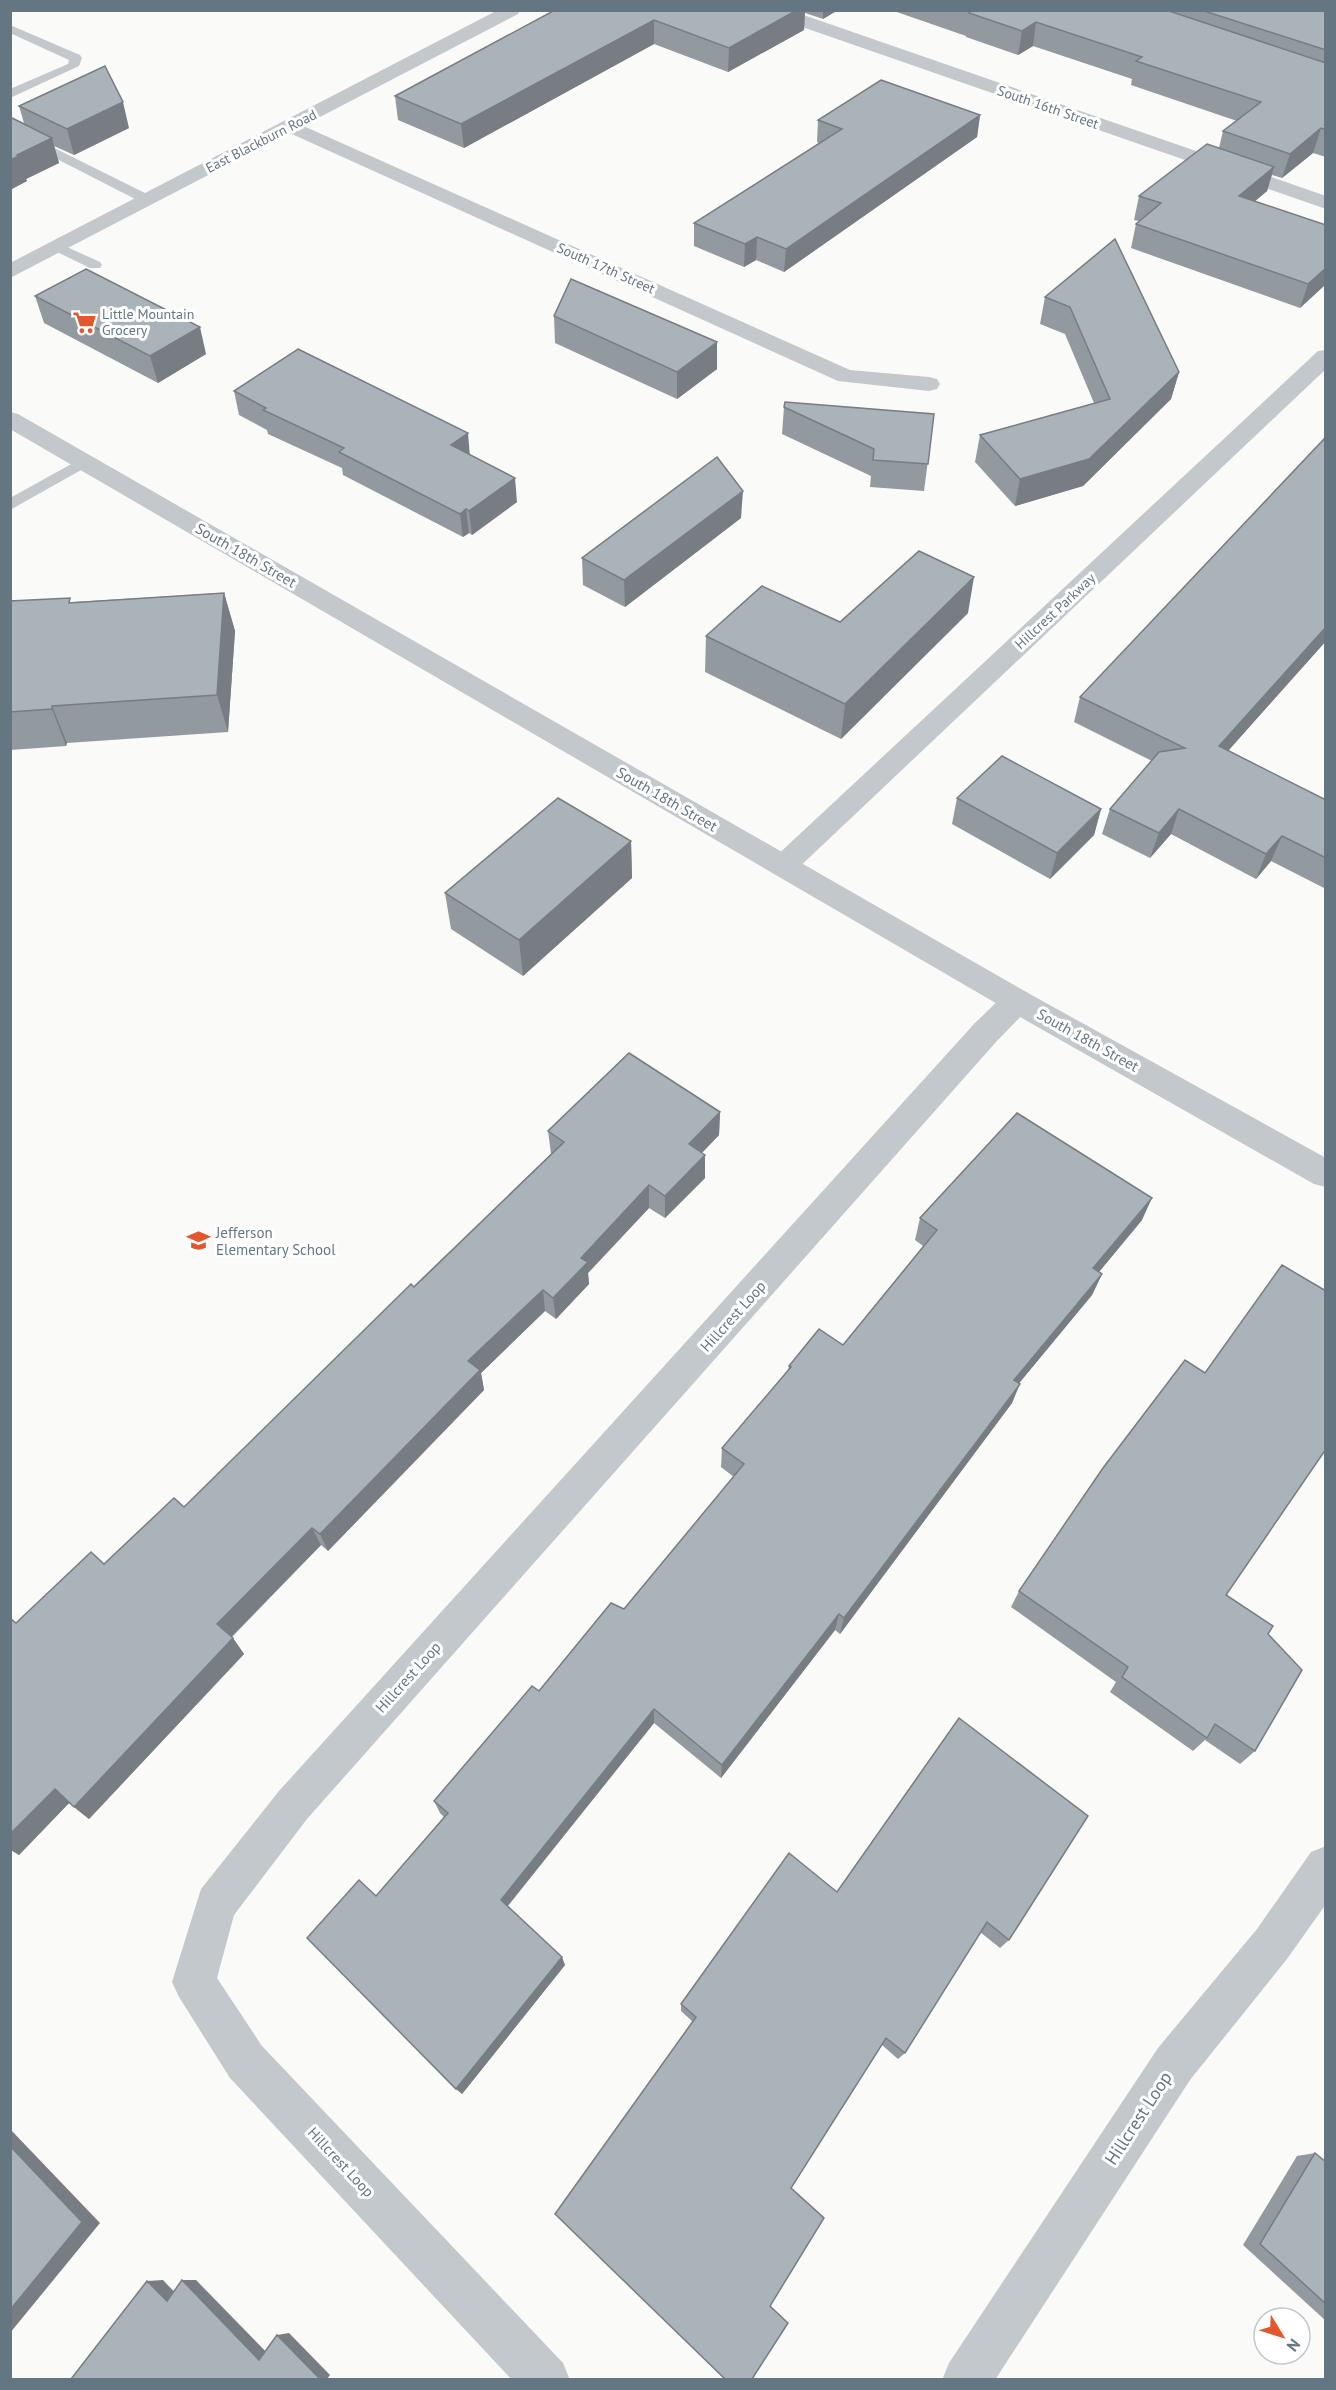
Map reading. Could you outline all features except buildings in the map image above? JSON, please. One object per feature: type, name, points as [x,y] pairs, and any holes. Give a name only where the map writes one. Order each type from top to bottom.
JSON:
[{"type":"street","name":"East Blackburn Road","points":[[10,272],[512,10]]},
{"type":"street","name":"South 16th Street","points":[[771,10],[1326,203]]},
{"type":"street","name":"South 17th Street","points":[[290,126],[846,376],[929,384]]},
{"type":"street","name":"Hillcrest Parkway","points":[[783,866],[1326,356]]},
{"type":"street","name":"South 18th Street","points":[[10,419],[783,866],[1326,1174]]},
{"type":"street","name":"Hillcrest Loop","points":[[546,2379],[246,2062],[194,1982],[216,1904],[293,1805],[1017,1000]]},
{"type":"street","name":"Hillcrest Loop","points":[[966,2379],[1174,2064],[1272,1944],[1326,1867]]},
{"type":"lane","points":[[10,28],[76,58],[73,66],[10,94]]},
{"type":"lane","points":[[10,130],[148,200]]},
{"type":"lane","points":[[58,247],[95,265]]},
{"type":"lane","points":[[10,505],[84,462]]},
{"type":"place","name":"Little Mountain Grocery","points":[[84,322]]},
{"type":"place","name":"Jefferson Elementary School","points":[[198,1241]]}]
